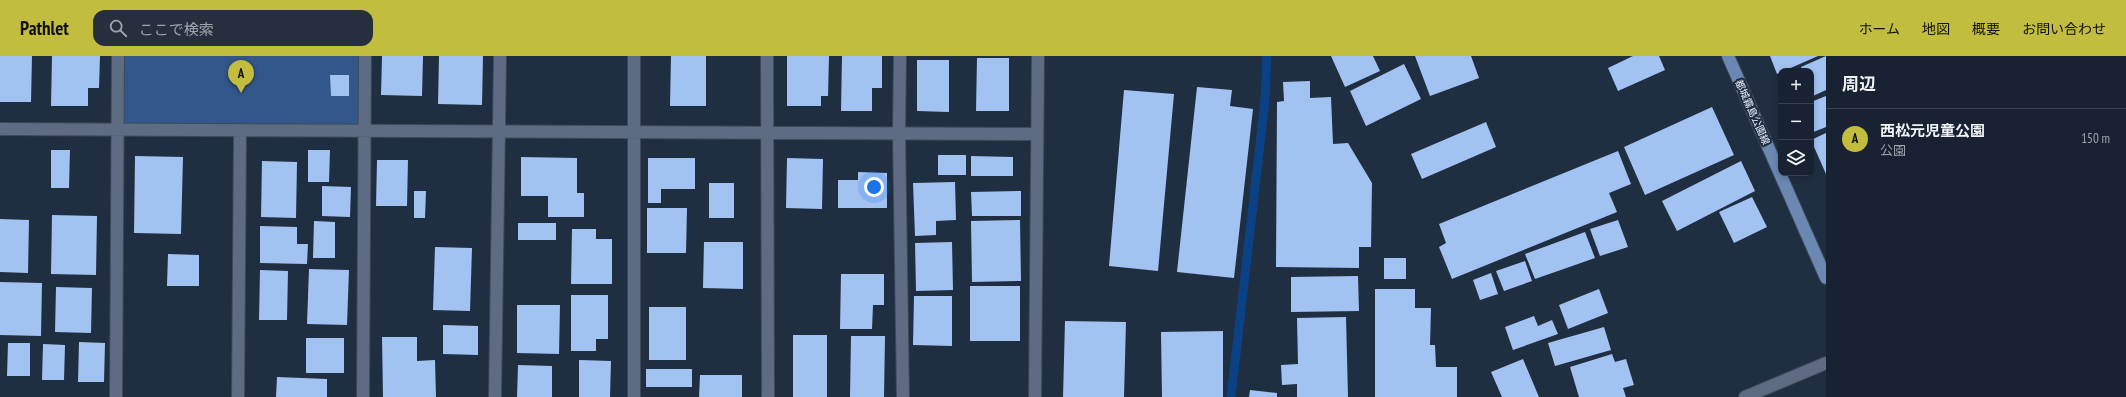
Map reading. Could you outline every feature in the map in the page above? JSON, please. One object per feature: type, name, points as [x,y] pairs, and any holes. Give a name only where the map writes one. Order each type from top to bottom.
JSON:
[{"type":"main road","name":"都城霧島公園線","points":[[1728,56],[1826,278]]},
{"type":"street","points":[[116,397],[118,56]]},
{"type":"street","points":[[363,397],[366,132],[365,56]]},
{"type":"street","points":[[496,397],[500,56]]},
{"type":"street","points":[[634,56],[634,397]]},
{"type":"street","points":[[767,56],[768,397]]},
{"type":"street","points":[[900,56],[899,133],[903,397]]},
{"type":"street","points":[[1035,397],[1038,56]]},
{"type":"street","points":[[0,129],[366,132],[1037,134]]},
{"type":"street","points":[[238,397],[240,131]]},
{"type":"street","points":[[1745,397],[1826,363]]},
{"type":"shaded area","points":[[118,56],[365,56],[366,132],[117,130]]},
{"type":"building","points":[[0,56],[32,56],[31,102],[0,102]]},
{"type":"building","points":[[52,56],[100,56],[99,88],[88,88],[88,106],[51,106]]},
{"type":"building","points":[[382,56],[423,56],[422,96],[381,95]]},
{"type":"building","points":[[439,56],[483,56],[482,105],[438,104]]},
{"type":"building","points":[[671,56],[706,56],[706,106],[670,106]]},
{"type":"building","points":[[787,56],[829,56],[828,96],[821,96],[821,106],[787,106]]},
{"type":"building","points":[[842,56],[882,56],[882,88],[872,88],[872,111],[841,111]]},
{"type":"building","points":[[1331,56],[1373,56],[1380,71],[1345,87]]},
{"type":"building","points":[[1415,56],[1471,56],[1479,78],[1430,96]]},
{"type":"building","points":[[1633,56],[1659,56],[1665,70],[1618,91],[1608,68]]},
{"type":"building","points":[[1770,56],[1818,56],[1791,68],[1778,68],[1777,74]]},
{"type":"building","points":[[1826,56],[1826,90],[1814,96],[1814,68],[1801,67]]},
{"type":"building","points":[[977,58],[1009,58],[1009,111],[976,111]]},
{"type":"building","points":[[917,60],[949,60],[949,112],[917,111]]},
{"type":"building","points":[[1404,64],[1421,99],[1366,126],[1350,91]]},
{"type":"building","points":[[330,75],[349,75],[349,96],[331,96]]},
{"type":"building","points":[[1310,81],[1310,98],[1331,97],[1333,144],[1348,143],[1372,183],[1371,247],[1359,247],[1359,268],[1276,267],[1277,102],[1284,101],[1283,82]]},
{"type":"building","points":[[1197,87],[1232,90],[1230,106],[1253,109],[1234,278],[1177,272]]},
{"type":"building","points":[[1124,90],[1174,94],[1158,271],[1109,266]]},
{"type":"building","points":[[1826,96],[1826,127],[1814,132],[1814,104],[1814,101]]},
{"type":"building","points":[[1712,107],[1734,155],[1645,195],[1624,147]]},
{"type":"building","points":[[1486,122],[1496,147],[1422,179],[1411,154]]},
{"type":"building","points":[[1826,133],[1826,174],[1814,147],[1814,139]]},
{"type":"building","points":[[51,150],[70,150],[69,188],[51,188]]},
{"type":"building","points":[[308,150],[330,150],[329,182],[308,182]]},
{"type":"building","points":[[1618,151],[1631,184],[1609,193],[1617,212],[1452,279],[1439,247],[1446,243],[1439,224]]},
{"type":"building","points":[[938,155],[966,155],[966,175],[938,175]]},
{"type":"building","points":[[135,156],[183,157],[181,234],[134,233]]},
{"type":"building","points":[[971,156],[1013,157],[1013,176],[971,176]]},
{"type":"building","points":[[521,157],[577,158],[577,193],[584,193],[584,217],[548,217],[548,196],[521,196]]},
{"type":"building","points":[[648,158],[695,158],[695,189],[661,189],[661,203],[648,203]]},
{"type":"building","points":[[787,158],[823,159],[822,209],[786,208]]},
{"type":"building","points":[[377,160],[408,160],[407,206],[376,206]]},
{"type":"building","points":[[262,161],[297,162],[296,218],[261,217]]},
{"type":"building","points":[[1741,161],[1755,191],[1677,231],[1662,201]]},
{"type":"building","points":[[858,172],[887,173],[887,208],[838,208],[838,180],[858,180]]},
{"type":"building","points":[[955,182],[956,220],[936,221],[936,235],[915,236],[913,183]]},
{"type":"building","points":[[709,183],[734,183],[734,218],[709,218]]},
{"type":"building","points":[[322,186],[351,187],[350,217],[322,216]]},
{"type":"building","points":[[414,191],[426,191],[425,218],[414,218]]},
{"type":"building","points":[[1021,191],[1021,216],[972,216],[971,192]]},
{"type":"building","points":[[1752,197],[1767,227],[1734,243],[1719,212]]},
{"type":"building","points":[[647,208],[687,208],[686,253],[647,253]]},
{"type":"building","points":[[52,215],[97,216],[96,275],[51,274]]},
{"type":"building","points":[[0,219],[29,220],[28,273],[0,272]]},
{"type":"building","points":[[1020,220],[1021,281],[972,282],[971,221]]},
{"type":"building","points":[[1618,220],[1628,247],[1600,256],[1590,229]]},
{"type":"building","points":[[314,221],[335,222],[335,258],[313,258]]},
{"type":"building","points":[[518,223],[556,223],[556,240],[518,240]]},
{"type":"building","points":[[260,226],[297,227],[297,244],[308,244],[307,264],[260,263]]},
{"type":"building","points":[[572,229],[596,229],[596,239],[612,239],[612,284],[571,284]]},
{"type":"building","points":[[1585,232],[1595,258],[1535,279],[1525,254]]},
{"type":"building","points":[[704,242],[743,242],[743,289],[703,288]]},
{"type":"building","points":[[952,242],[953,290],[916,291],[915,243]]},
{"type":"building","points":[[435,247],[472,248],[470,311],[433,310]]},
{"type":"building","points":[[168,254],[199,255],[199,286],[167,286]]},
{"type":"building","points":[[1384,258],[1406,258],[1406,279],[1384,279]]},
{"type":"building","points":[[1525,261],[1532,281],[1504,291],[1496,271]]},
{"type":"building","points":[[309,269],[349,270],[347,325],[307,324]]},
{"type":"building","points":[[260,270],[288,271],[287,320],[259,320]]},
{"type":"building","points":[[1491,273],[1498,294],[1480,300],[1473,280]]},
{"type":"building","points":[[841,274],[884,274],[884,305],[873,305],[872,329],[840,329]]},
{"type":"building","points":[[1358,276],[1359,311],[1291,312],[1291,277]]},
{"type":"building","points":[[0,282],[42,283],[41,336],[0,335]]},
{"type":"building","points":[[970,286],[1020,286],[1020,341],[970,341]]},
{"type":"building","points":[[56,287],[92,288],[91,333],[55,332]]},
{"type":"building","points":[[1375,289],[1415,289],[1415,308],[1431,308],[1430,345],[1435,345],[1436,367],[1457,367],[1457,397],[1375,397]]},
{"type":"building","points":[[1599,289],[1608,313],[1568,329],[1559,305]]},
{"type":"building","points":[[571,295],[608,295],[608,339],[596,339],[596,351],[571,351]]},
{"type":"building","points":[[914,296],[952,296],[952,346],[913,345]]},
{"type":"building","points":[[517,305],[560,305],[559,354],[517,353]]},
{"type":"building","points":[[649,307],[686,307],[686,360],[649,360]]},
{"type":"building","points":[[1534,316],[1538,326],[1552,320],[1558,334],[1513,350],[1505,327]]},
{"type":"building","points":[[1346,317],[1348,397],[1297,397],[1297,384],[1282,385],[1281,365],[1298,364],[1297,318]]},
{"type":"building","points":[[1065,321],[1126,322],[1124,397],[1063,397]]},
{"type":"building","points":[[443,325],[478,326],[478,355],[443,354]]},
{"type":"building","points":[[1604,327],[1611,350],[1555,366],[1548,343]]},
{"type":"building","points":[[1223,331],[1223,397],[1162,397],[1161,332]]},
{"type":"building","points":[[793,335],[827,335],[827,397],[793,397]]},
{"type":"building","points":[[851,336],[885,336],[884,397],[850,397]]},
{"type":"building","points":[[382,337],[417,337],[417,361],[435,360],[436,397],[383,397]]},
{"type":"building","points":[[306,338],[344,338],[344,373],[306,373]]},
{"type":"building","points":[[79,342],[105,343],[104,382],[78,382]]},
{"type":"building","points":[[8,343],[30,343],[30,376],[7,376]]},
{"type":"building","points":[[43,344],[65,345],[64,380],[42,380]]},
{"type":"building","points":[[1612,354],[1615,362],[1626,359],[1634,385],[1623,388],[1626,397],[1579,397],[1570,367]]},
{"type":"building","points":[[1523,359],[1539,397],[1502,397],[1491,372]]},
{"type":"building","points":[[579,360],[611,361],[610,397],[579,397]]},
{"type":"building","points":[[518,365],[552,366],[552,397],[517,397]]},
{"type":"building","points":[[646,369],[692,369],[692,387],[646,387]]},
{"type":"building","points":[[700,375],[742,375],[742,397],[699,397]]},
{"type":"building","points":[[277,377],[327,379],[327,397],[276,397]]},
{"type":"building","points":[[1250,390],[1277,393],[1277,397],[1249,397]]},
{"type":"waterway","points":[[1231,397],[1265,100],[1267,56]]},
{"type":"place","name":"西松元児童公園","points":[[241,93]]}]
